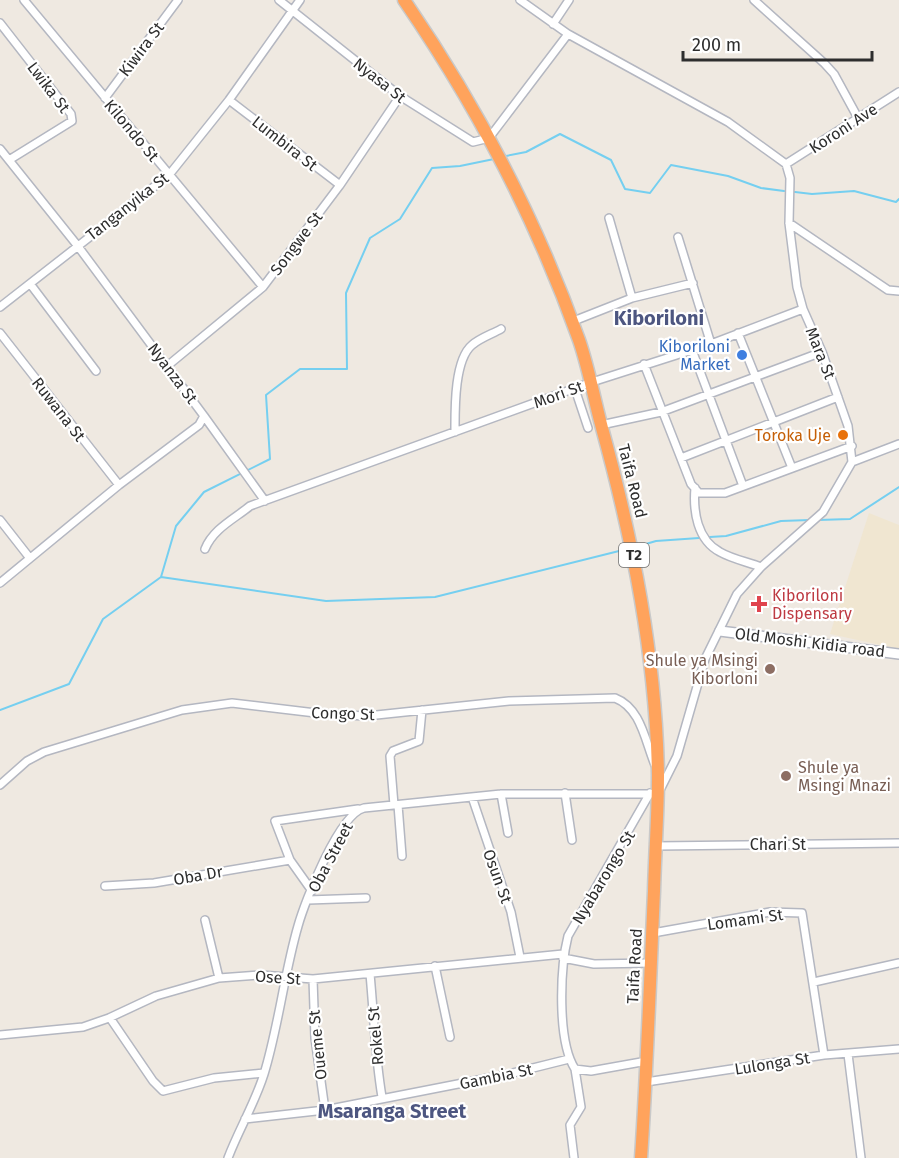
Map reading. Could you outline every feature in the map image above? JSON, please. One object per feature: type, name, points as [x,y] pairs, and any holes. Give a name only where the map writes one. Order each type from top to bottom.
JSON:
[{"type":"highway","name":"Taifa Road","points":[[404,0],[489,138],[521,200],[571,322],[592,382],[601,425],[620,489],[645,628],[658,773],[654,793],[657,846],[641,1158]]},
{"type":"street","name":"Kilondo St","points":[[24,0],[263,287]]},
{"type":"street","name":"Kiwira St","points":[[105,98],[178,0]]},
{"type":"street","name":"Nyasa St","points":[[279,0],[400,96],[463,138],[473,142],[489,138]]},
{"type":"street","name":"Tanganyika St","points":[[0,307],[169,175],[229,100],[300,0]]},
{"type":"street","points":[[520,0],[568,34],[728,122],[786,164]]},
{"type":"street","points":[[553,24],[569,0]]},
{"type":"street","points":[[754,0],[834,74],[858,118]]},
{"type":"street","name":"Lwika St","points":[[0,23],[72,114],[72,121],[9,160]]},
{"type":"street","points":[[489,138],[568,34]]},
{"type":"street","name":"Koroni Ave","points":[[786,164],[899,92]]},
{"type":"street","name":"Songwe St","points":[[166,367],[263,287],[340,185],[400,96]]},
{"type":"street","name":"Lumbira St","points":[[229,100],[340,185]]},
{"type":"street","name":"Nyanza St","points":[[0,149],[77,245],[204,416],[199,425],[2,578]]},
{"type":"street","name":"Mara St","points":[[786,164],[790,178],[789,223],[803,309],[838,397],[852,446],[852,462]]},
{"type":"street","points":[[609,218],[632,298]]},
{"type":"street","points":[[789,223],[897,293]]},
{"type":"street","points":[[678,237],[711,344]]},
{"type":"street","points":[[571,322],[632,298],[693,283]]},
{"type":"street","points":[[31,285],[96,371]]},
{"type":"street","name":"Mori St","points":[[205,549],[218,530],[250,506],[592,382],[711,344],[803,309]]},
{"type":"street","points":[[455,432],[456,398],[461,364],[466,351],[473,343],[501,329]]},
{"type":"street","name":"Ruwana St","points":[[0,333],[119,485]]},
{"type":"street","points":[[738,333],[792,468]]},
{"type":"street","points":[[692,350],[743,486]]},
{"type":"street","points":[[601,425],[661,412],[822,352]]},
{"type":"street","points":[[644,364],[661,412],[699,493],[712,494],[743,486],[852,446]]},
{"type":"street","points":[[575,389],[588,428]]},
{"type":"street","points":[[681,458],[838,397]]},
{"type":"street","points":[[204,416],[244,468],[265,501]]},
{"type":"street","points":[[654,793],[677,756],[705,659],[737,594],[761,567],[823,512],[852,462],[899,444]]},
{"type":"street","points":[[695,488],[697,520],[711,546],[724,554],[761,567]]},
{"type":"street","points":[[0,520],[29,557]]},
{"type":"street","name":"Old Moshi Kidia road","points":[[720,631],[899,654]]},
{"type":"street","name":"Congo St","points":[[0,785],[27,761],[44,752],[182,710],[232,703],[324,714],[367,716],[509,701],[615,698],[624,701],[635,713],[658,773]]},
{"type":"street","points":[[402,856],[390,756],[393,751],[419,741],[422,710]]},
{"type":"street","points":[[565,793],[572,840]]},
{"type":"street","name":"Oba Street","points":[[228,1158],[264,1073],[298,925],[339,834],[358,809],[501,794],[654,793]]},
{"type":"street","name":"Nyabarongo St","points":[[574,1158],[570,1125],[581,1107],[575,1069],[569,1059],[561,999],[563,956],[568,936],[581,910],[654,793]]},
{"type":"street","points":[[501,794],[508,833]]},
{"type":"street","name":"Osun St","points":[[472,797],[511,912],[520,957]]},
{"type":"street","points":[[312,891],[290,860],[275,820],[358,809]]},
{"type":"street","name":"Chari St","points":[[657,846],[899,843]]},
{"type":"street","name":"Oba Dr","points":[[105,886],[154,883],[290,860]]},
{"type":"street","points":[[308,900],[366,898]]},
{"type":"street","name":"Lomami St","points":[[653,933],[770,912],[802,913],[824,1055]]},
{"type":"street","points":[[205,920],[219,978]]},
{"type":"street","name":"Ose St","points":[[0,1035],[71,1029],[110,1018],[156,996],[219,978],[261,975],[314,979],[520,957],[563,956],[594,964],[651,963]]},
{"type":"street","points":[[814,982],[899,963]]},
{"type":"street","points":[[435,966],[440,1000],[450,1036]]},
{"type":"street","name":"Rokel St","points":[[370,974],[376,1057],[382,1097]]},
{"type":"street","name":"Oueme St","points":[[314,979],[315,1038],[325,1110]]},
{"type":"street","points":[[110,1018],[153,1081],[163,1091],[214,1078],[264,1073]]},
{"type":"street","name":"Lulonga St","points":[[646,1082],[824,1055],[899,1049]]},
{"type":"street","points":[[848,1054],[861,1158]]},
{"type":"street","name":"Gambia St","points":[[245,1119],[325,1110],[382,1097],[509,1074],[569,1059]]},
{"type":"street","points":[[575,1069],[591,1071],[647,1060]]},
{"type":"shaded area","points":[[869,513],[899,525],[899,649],[830,634]]},
{"type":"waterway","points":[[506,156],[526,152],[560,134],[611,160],[625,189],[650,193],[671,165],[728,176],[761,188],[784,191]]},
{"type":"waterway","points":[[161,577],[176,526],[204,492],[270,459],[266,395],[300,369],[347,369],[346,293],[370,238],[400,219],[432,168],[460,166],[494,159]]},
{"type":"waterway","points":[[795,192],[812,194],[854,191],[896,202],[899,199]]},
{"type":"waterway","points":[[818,520],[850,519],[899,487]]},
{"type":"waterway","points":[[710,537],[726,536],[781,521],[810,520]]},
{"type":"waterway","points":[[639,546],[656,541],[699,538]]},
{"type":"waterway","points":[[0,710],[69,684],[103,619],[161,577],[326,601],[435,597],[627,549]]},
{"type":"place","name":"Kiboriloni Market","points":[[742,355]]},
{"type":"place","name":"Toroka Uje","points":[[843,435]]},
{"type":"place","name":"Kiboriloni Dispensary","points":[[759,604]]},
{"type":"place","name":"Shule ya Msingi Kiborloni","points":[[770,669]]},
{"type":"place","name":"Shule ya Msingi Mnazi","points":[[786,776]]},
{"type":"district","name":"Kiboriloni","points":[[659,318]]},
{"type":"district","name":"Msaranga Street","points":[[392,1111]]}]
